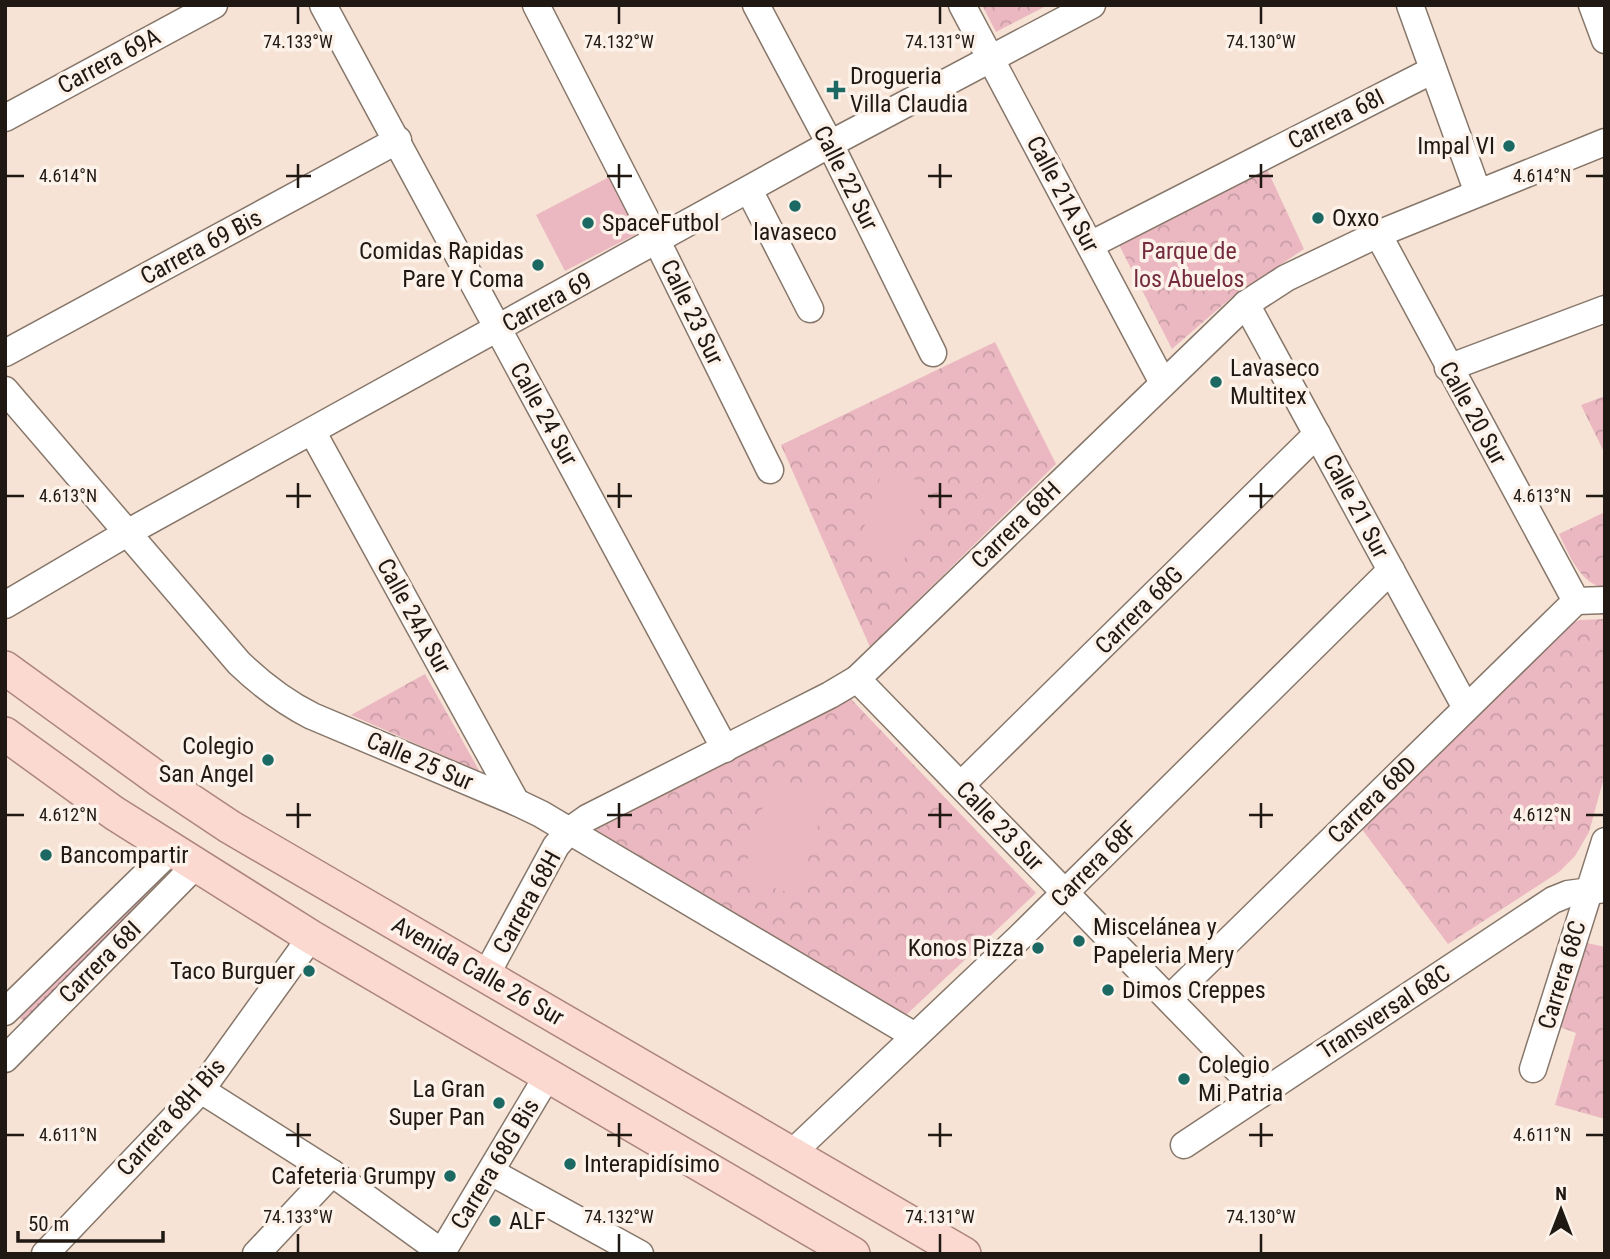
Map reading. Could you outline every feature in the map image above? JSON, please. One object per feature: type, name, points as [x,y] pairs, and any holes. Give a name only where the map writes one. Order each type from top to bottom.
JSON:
[{"type":"main road","name":"Avenida Calle 26 Sur","points":[[5,668],[158,779],[230,827],[964,1254]]},
{"type":"main road","points":[[5,734],[114,813],[311,937],[853,1254]]},
{"type":"street","name":"Carrera 69A","points":[[5,118],[214,5]]},
{"type":"street","name":"Calle 24 Sur","points":[[323,5],[725,749]]},
{"type":"street","name":"Calle 23 Sur","points":[[536,5],[770,470]]},
{"type":"street","name":"Calle 22 Sur","points":[[756,5],[830,144],[933,353]]},
{"type":"street","name":"Calle 21A Sur","points":[[962,5],[1163,383]]},
{"type":"street","name":"Carrera 69","points":[[5,605],[127,533],[830,144],[1092,5]]},
{"type":"street","points":[[1410,5],[1478,193]]},
{"type":"street","points":[[1592,5],[1605,40]]},
{"type":"street","name":"Carrera 68I","points":[[1090,245],[1433,70]]},
{"type":"street","name":"Carrera 69 Bis","points":[[5,353],[398,140]]},
{"type":"street","name":"Carrera 68H","points":[[486,975],[556,846],[569,830],[587,818],[857,679],[1246,304],[1286,278],[1378,234],[1605,142]]},
{"type":"street","points":[[748,190],[810,309]]},
{"type":"street","name":"Calle 20 Sur","points":[[1378,234],[1576,601]]},
{"type":"street","name":"Calle 21 Sur","points":[[1246,304],[1466,708]]},
{"type":"street","points":[[1448,368],[1605,309]]},
{"type":"street","name":"Calle 25 Sur","points":[[5,390],[239,663],[288,704],[516,802],[569,830],[915,1036]]},
{"type":"street","name":"Calle 24A Sur","points":[[312,431],[516,802]]},
{"type":"street","name":"Carrera 68G","points":[[961,785],[1317,434]]},
{"type":"street","name":"Carrera 68F","points":[[792,1153],[1065,892],[1391,570]]},
{"type":"street","points":[[1576,601],[1605,600]]},
{"type":"street","name":"Carrera 68D","points":[[1169,999],[1576,601]]},
{"type":"street","name":"Calle 23 Sur","points":[[857,679],[1261,1094]]},
{"type":"street","name":"Carrera 68C","points":[[1533,1069],[1597,890],[1605,841]]},
{"type":"street","name":"Carrera 68I","points":[[5,1012],[183,858]]},
{"type":"street","name":"Carrera 68I","points":[[8,1050],[183,858]]},
{"type":"street","name":"Transversal 68C","points":[[1184,1145],[1553,900],[1568,894],[1597,890]]},
{"type":"street","name":"Carrera 68H Bis","points":[[45,1254],[201,1090],[311,937]]},
{"type":"street","name":"Carrera 68G Bis","points":[[443,1253],[548,1075]]},
{"type":"street","points":[[201,1090],[332,1174],[443,1253]]},
{"type":"street","points":[[491,1172],[640,1254]]},
{"type":"street","points":[[256,1254],[332,1174]]},
{"type":"green space","points":[[982,5],[1048,5],[996,32]]},
{"type":"green space","name":"Parque de los Abuelos","points":[[1266,167],[1304,249],[1232,297],[1172,349],[1118,243]]},
{"type":"green space","name":"SpaceFutbol","points":[[611,176],[640,232],[565,271],[536,215]]},
{"type":"green space","points":[[995,342],[1056,464],[870,647],[781,445]]},
{"type":"green space","points":[[1605,396],[1605,454],[1581,405]]},
{"type":"green space","points":[[883,469],[929,484],[902,567],[856,552]]},
{"type":"green space","points":[[1605,512],[1605,588],[1589,581],[1582,574],[1559,534]]},
{"type":"green space","points":[[1605,619],[1605,774],[1589,832],[1575,856],[1559,872],[1448,944],[1361,828],[1564,626],[1580,620]]},
{"type":"green space","points":[[425,674],[480,772],[351,715]]},
{"type":"green space","points":[[850,698],[1036,893],[905,1016],[596,830]]},
{"type":"green space","points":[[771,778],[827,794],[798,895],[742,879]]},
{"type":"green space","points":[[140,891],[147,898],[23,1021],[16,1014]]},
{"type":"green space","points":[[1587,943],[1605,947],[1605,1119],[1555,1105],[1576,1033],[1560,1027]]},
{"type":"place","name":"Drogueria Villa Claudia","points":[[836,90]]},
{"type":"place","name":"Impal VI","points":[[1509,146]]},
{"type":"place","name":"lavaseco","points":[[795,206]]},
{"type":"place","name":"Oxxo","points":[[1318,218]]},
{"type":"place","name":"SpaceFutbol","points":[[588,223]]},
{"type":"place","name":"Comidas Rapidas Pare Y Coma","points":[[538,265]]},
{"type":"place","name":"Lavaseco Multitex","points":[[1216,382]]},
{"type":"place","name":"Colegio San Angel","points":[[268,760]]},
{"type":"place","name":"Bancompartir","points":[[46,855]]},
{"type":"place","name":"Miscelánea y Papeleria Mery","points":[[1079,941]]},
{"type":"place","name":"Konos Pizza","points":[[1038,948]]},
{"type":"place","name":"Taco Burguer","points":[[309,971]]},
{"type":"place","name":"Dimos Creppes","points":[[1108,990]]},
{"type":"place","name":"Colegio Mi Patria","points":[[1184,1079]]},
{"type":"place","name":"La Gran Super Pan","points":[[499,1103]]},
{"type":"place","name":"Interapidísimo","points":[[570,1164]]},
{"type":"place","name":"Cafeteria Grumpy","points":[[450,1176]]},
{"type":"place","name":"ALF","points":[[495,1221]]}]
